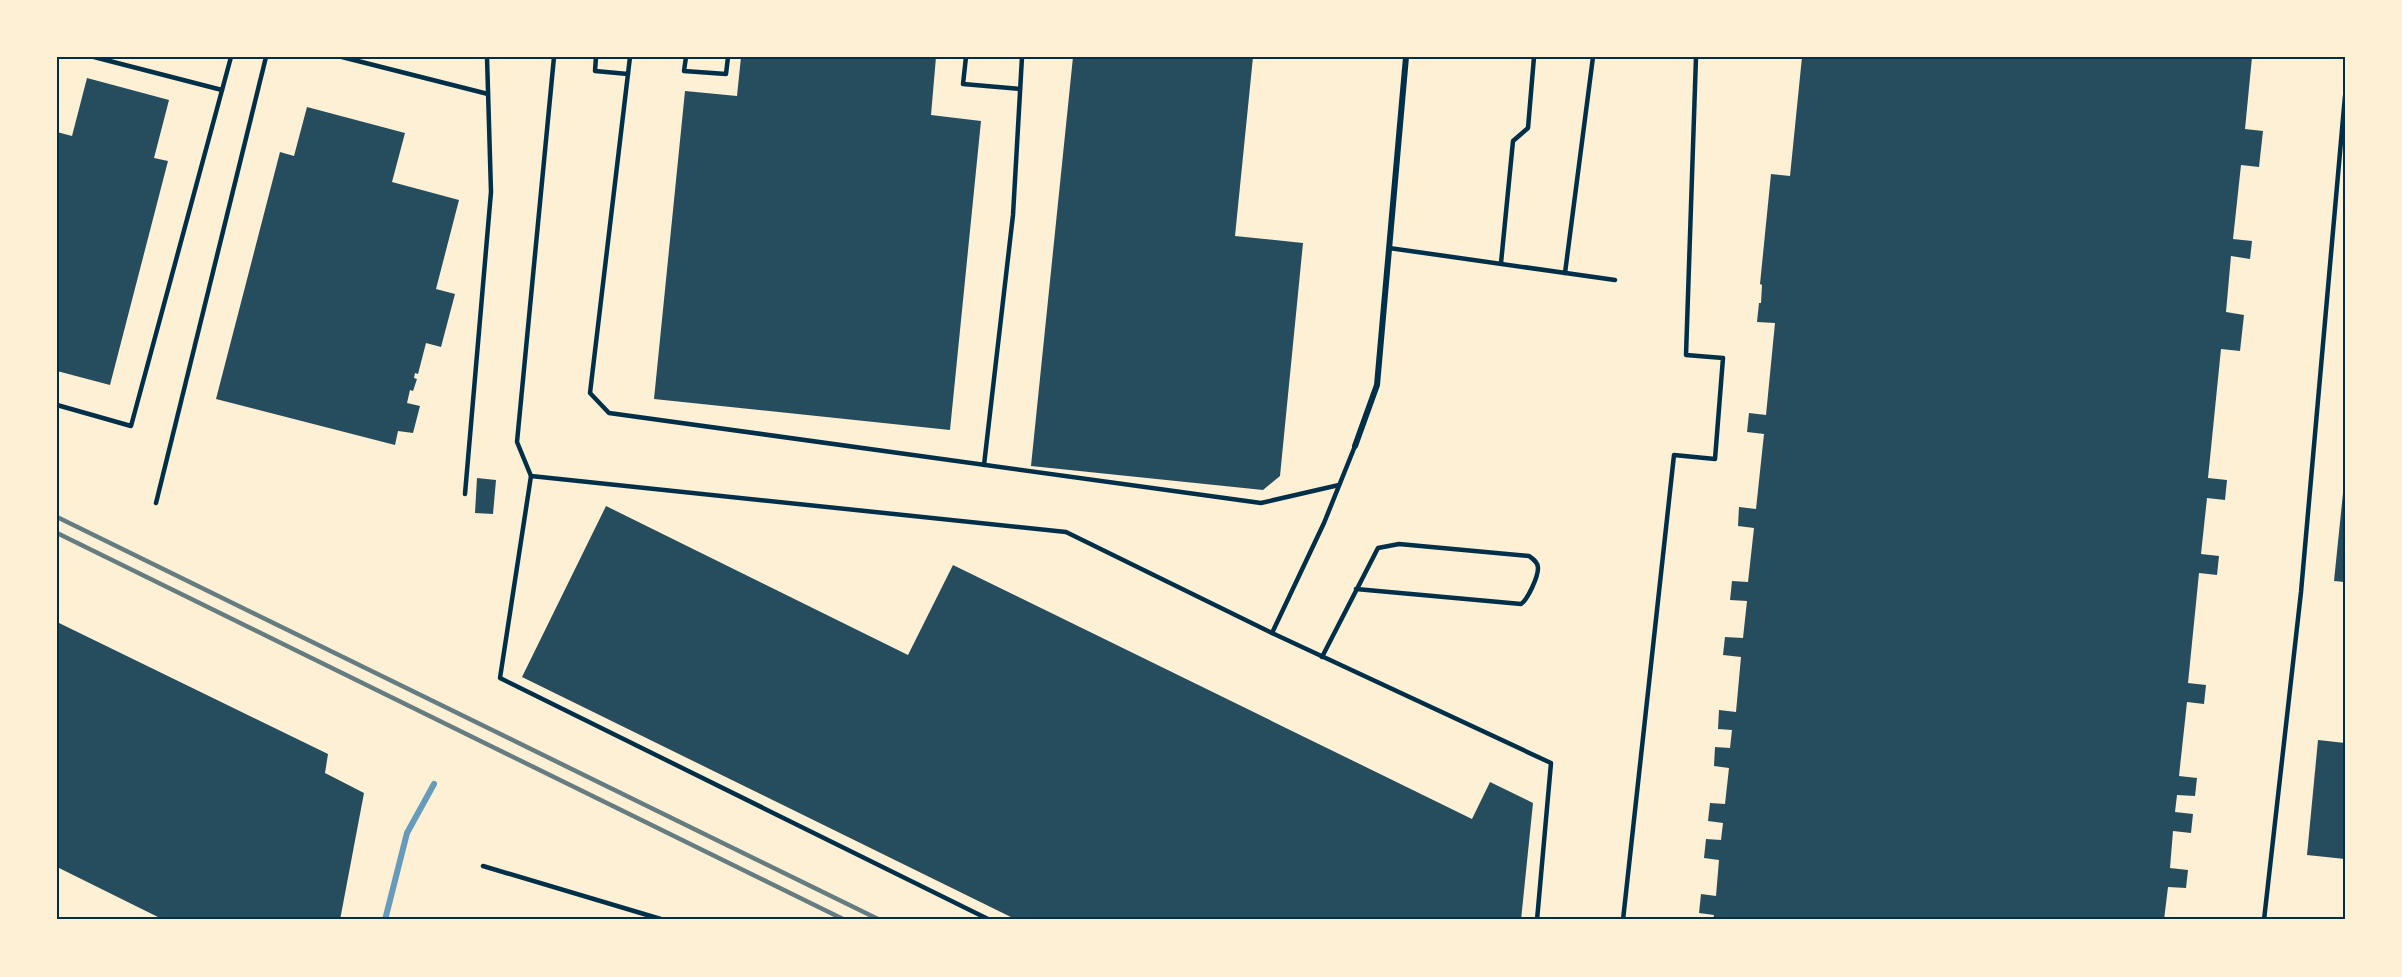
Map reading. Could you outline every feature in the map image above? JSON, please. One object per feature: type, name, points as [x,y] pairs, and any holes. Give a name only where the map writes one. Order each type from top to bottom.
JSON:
[{"type":"street","points":[[1355,446],[1377,385],[1406,57]]},
{"type":"lane","points":[[94,57],[222,90]]},
{"type":"lane","points":[[57,405],[131,426],[231,57]]},
{"type":"lane","points":[[156,503],[266,57]]},
{"type":"lane","points":[[342,57],[488,94]]},
{"type":"lane","points":[[465,494],[491,192],[487,57]]},
{"type":"lane","points":[[554,57],[517,442],[531,476],[500,678],[990,920]]},
{"type":"lane","points":[[596,57],[595,71],[628,74]]},
{"type":"lane","points":[[630,57],[590,393],[609,413],[1261,503],[1339,484]]},
{"type":"lane","points":[[686,57],[684,71],[726,74],[728,57]]},
{"type":"lane","points":[[966,57],[963,84],[1020,89]]},
{"type":"lane","points":[[984,465],[1013,215],[1022,57]]},
{"type":"lane","points":[[1501,263],[1513,141],[1528,128],[1534,57]]},
{"type":"lane","points":[[1565,273],[1593,57]]},
{"type":"lane","points":[[1623,920],[1674,454],[1715,459],[1723,358],[1686,355],[1696,57]]},
{"type":"lane","points":[[2264,920],[2301,592],[2345,96]]},
{"type":"lane","points":[[1389,248],[1615,280]]},
{"type":"lane","points":[[1272,633],[1355,446]]},
{"type":"lane","points":[[531,476],[1066,532],[1322,657],[1551,763],[1537,920]]},
{"type":"lane","points":[[1322,657],[1356,589],[1378,548],[1399,544],[1529,556],[1536,560],[1538,568],[1528,599],[1521,604],[1356,589]]},
{"type":"lane","points":[[483,866],[664,920]]},
{"type":"building","points":[[741,57],[936,57],[931,115],[981,121],[950,430],[654,399],[685,91],[737,96]]},
{"type":"building","points":[[1073,57],[1253,57],[1235,236],[1303,243],[1280,476],[1263,490],[1031,466]]},
{"type":"building","points":[[1802,57],[2252,57],[2245,129],[2263,131],[2259,167],[2241,165],[2233,239],[2252,241],[2250,259],[2231,256],[2226,312],[2244,315],[2240,351],[2221,349],[2208,478],[2227,480],[2225,500],[2207,498],[2201,554],[2219,556],[2217,575],[2199,573],[2188,683],[2206,685],[2204,704],[2187,702],[2179,776],[2197,778],[2195,796],[2177,795],[2175,812],[2193,814],[2191,833],[2173,831],[2170,868],[2188,870],[2186,888],[2168,887],[2164,920],[1713,920],[1714,915],[1699,913],[1701,894],[1716,896],[1719,860],[1704,858],[1706,839],[1721,840],[1723,823],[1708,821],[1710,803],[1725,804],[1729,768],[1714,766],[1715,747],[1730,748],[1732,730],[1718,729],[1719,710],[1736,712],[1741,657],[1723,655],[1725,637],[1743,638],[1747,601],[1730,600],[1732,581],[1748,582],[1754,528],[1738,526],[1739,507],[1756,509],[1764,434],[1747,432],[1749,413],[1766,415],[1775,323],[1757,322],[1759,303],[1761,303],[1762,285],[1760,284],[1771,174],[1790,176]]},
{"type":"building","points":[[87,78],[169,100],[154,158],[168,161],[110,385],[57,371],[57,132],[72,136]]},
{"type":"building","points":[[307,107],[405,133],[392,182],[459,200],[436,289],[455,294],[441,347],[426,343],[418,374],[415,373],[414,378],[417,379],[413,391],[410,390],[407,403],[420,406],[413,433],[398,431],[395,445],[216,399],[280,152],[294,156]]},
{"type":"building","points":[[477,478],[496,480],[493,514],[475,513]]},
{"type":"building","points":[[2343,493],[2345,493],[2345,582],[2334,581]]},
{"type":"building","points":[[606,506],[908,655],[953,565],[1472,819],[1490,782],[1533,803],[1521,920],[1017,920],[522,677]]},
{"type":"building","points":[[57,622],[328,754],[325,773],[364,793],[340,920],[164,920],[57,867]]},
{"type":"building","points":[[2318,740],[2345,743],[2345,859],[2307,855]]},
{"type":"waterway","points":[[385,920],[407,833],[434,784]]},
{"type":"railway","points":[[57,517],[880,920]]},
{"type":"railway","points":[[57,533],[845,920]]}]
